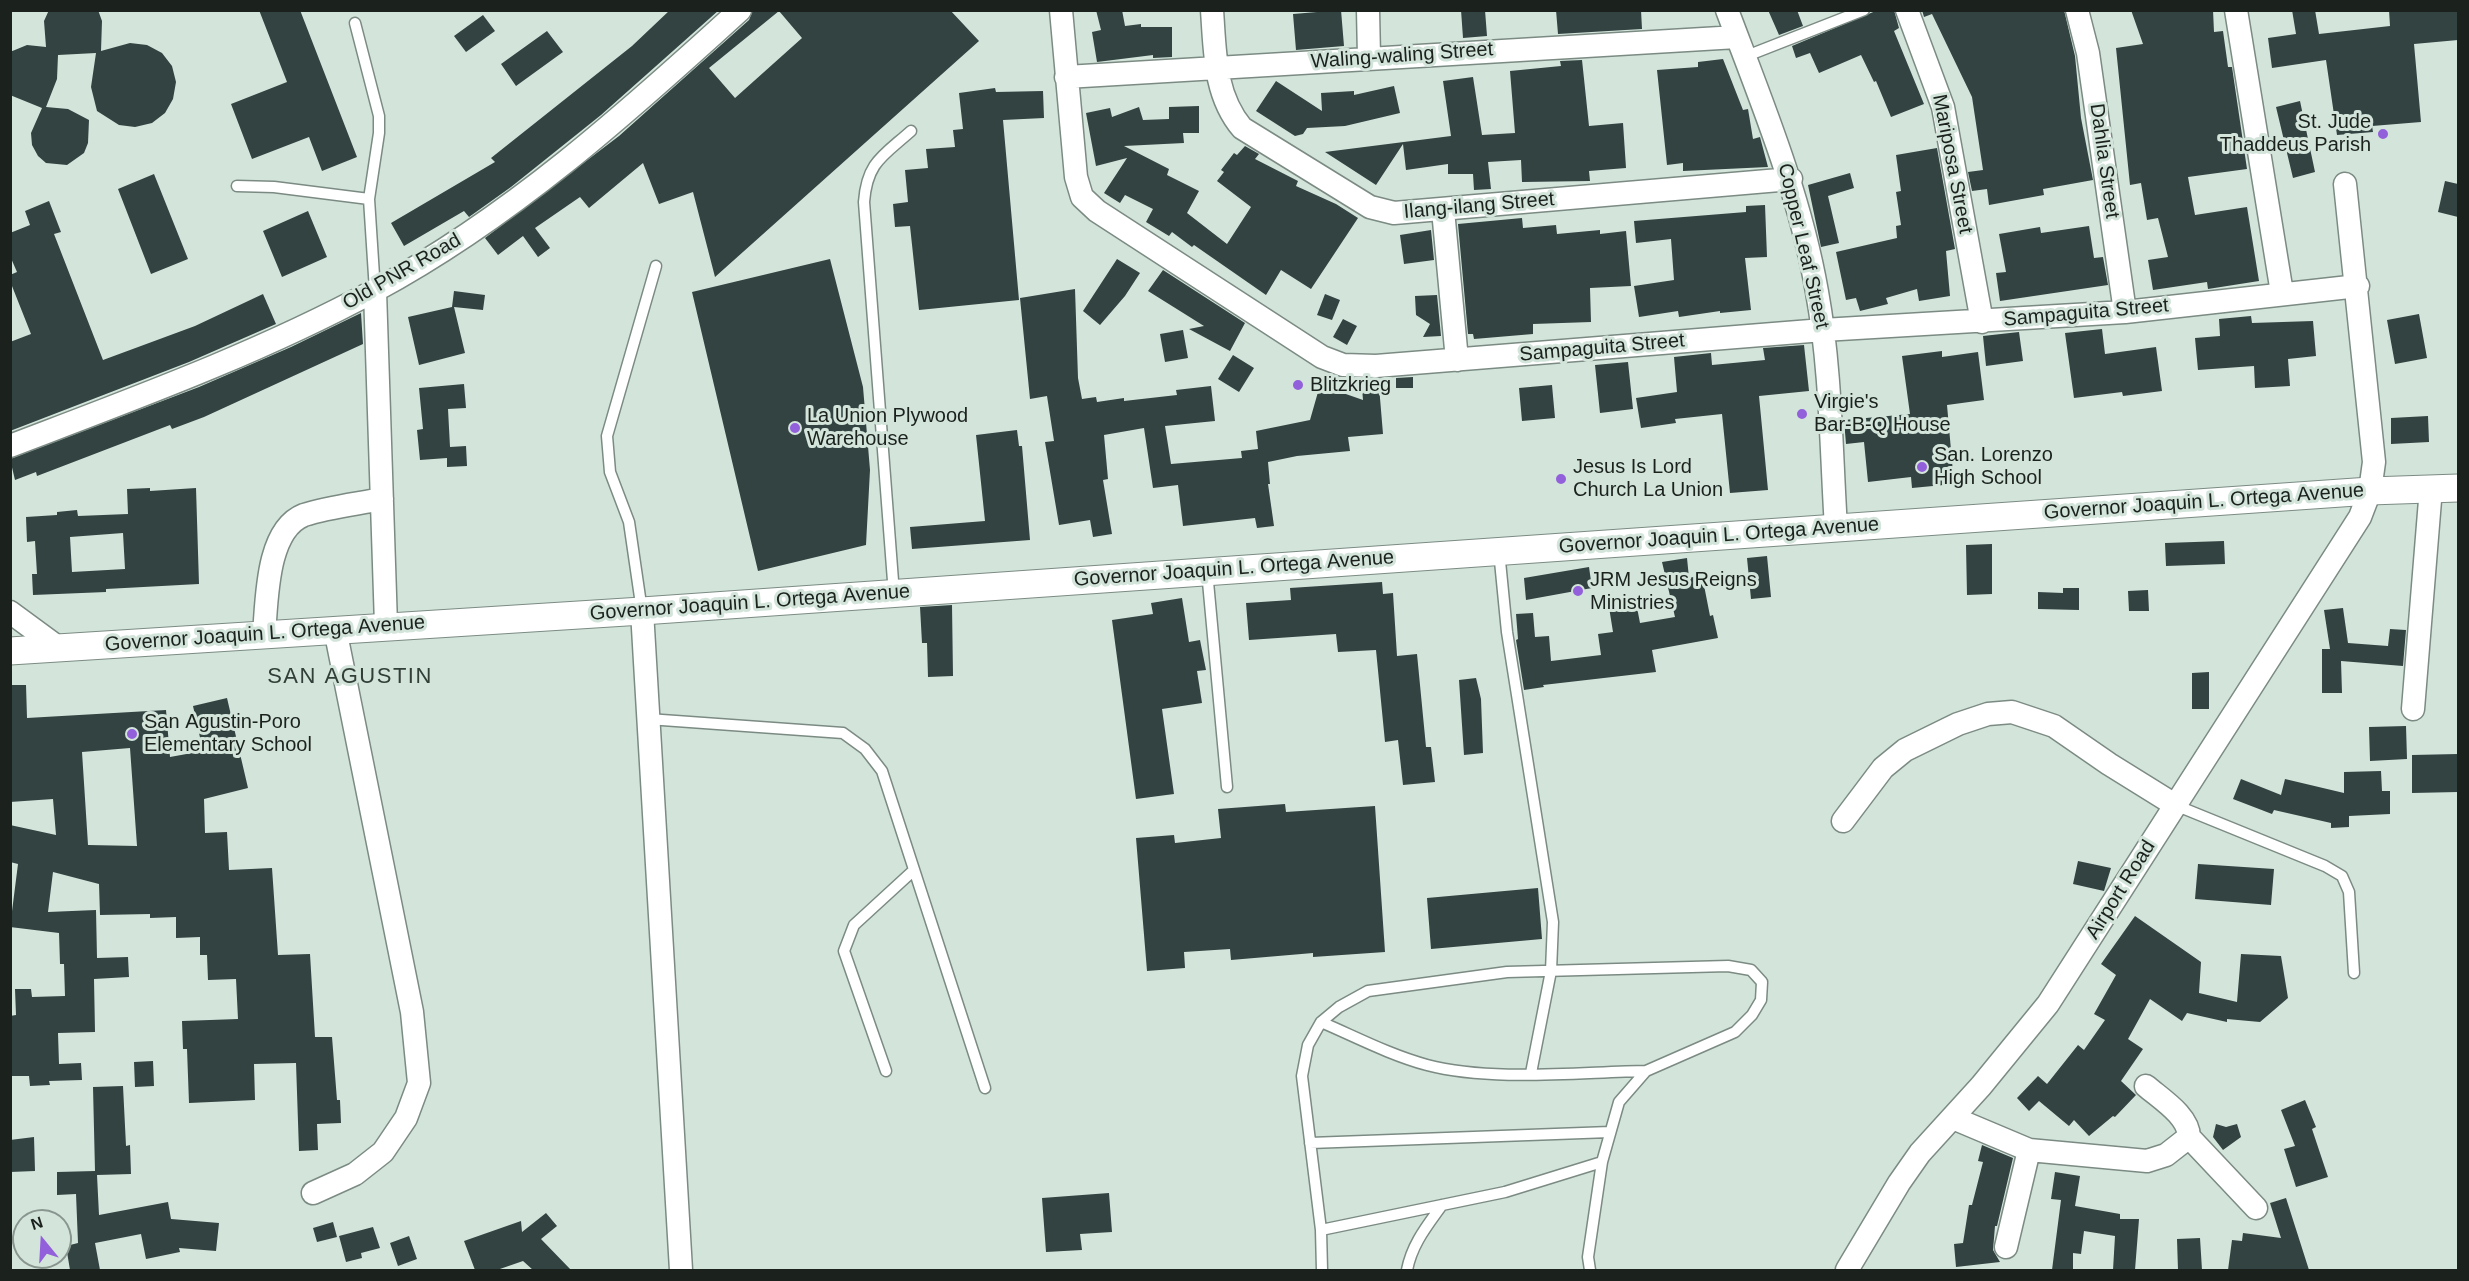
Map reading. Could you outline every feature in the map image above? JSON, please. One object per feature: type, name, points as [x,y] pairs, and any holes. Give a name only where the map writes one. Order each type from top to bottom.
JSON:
[{"type":"street","name":"Old PNR Road","points":[[10,446],[182,381],[375,291],[478,228],[558,170],[740,10]]},
{"type":"street","name":"Sampaguita Street","points":[[1061,10],[1076,177],[1082,197],[1097,212],[1322,357],[1343,365],[1457,360],[1823,330],[2125,312],[2358,286]]},
{"type":"street","name":"Ilang-ilang Street","points":[[1212,10],[1216,69],[1233,117],[1252,134],[1383,212],[1443,210],[1791,179]]},
{"type":"street","points":[[1368,10],[1369,57]]},
{"type":"street","name":"Copper Leaf Street","points":[[1727,10],[1791,179],[1817,289],[1823,330],[1836,528]]},
{"type":"street","name":"Mariposa Street","points":[[1907,10],[1943,107],[1982,321]]},
{"type":"street","name":"Dahlia Street","points":[[2077,10],[2088,53],[2125,312]]},
{"type":"street","points":[[2236,10],[2282,293]]},
{"type":"street","name":"Waling-waling Street","points":[[1066,77],[1216,69],[1369,57],[1741,47]]},
{"type":"street","name":"Airport Road","points":[[1847,1270],[1920,1153],[1953,1118],[2048,1004],[2360,517],[2370,491],[2374,462],[2358,286],[2345,183]]},
{"type":"street","points":[[1443,210],[1457,360]]},
{"type":"street","points":[[375,291],[386,625]]},
{"type":"street","points":[[2413,709],[2431,488]]},
{"type":"street","name":"Governor Joaquin L. Ortega Avenue","points":[[10,651],[894,594],[2370,491],[2458,488]]},
{"type":"street","points":[[264,634],[272,560],[290,526],[302,516],[382,499]]},
{"type":"street","points":[[642,611],[681,1270]]},
{"type":"street","points":[[10,612],[59,648]]},
{"type":"street","points":[[313,1193],[355,1174],[383,1152],[406,1118],[419,1083],[412,1012],[335,629]]},
{"type":"street","points":[[1843,821],[1883,768],[1905,750],[1958,724],[1988,714],[2012,712],[2054,726],[2175,805]]},
{"type":"street","points":[[2146,1086],[2179,1116],[2187,1125],[2189,1137],[2256,1209]]},
{"type":"street","points":[[1953,1118],[2029,1150],[2147,1161],[2166,1155],[2189,1137]]},
{"type":"street","points":[[2006,1247],[2029,1150]]},
{"type":"lane","points":[[1741,47],[1864,10]]},
{"type":"lane","points":[[355,23],[379,116],[379,133],[369,199],[375,291]]},
{"type":"lane","points":[[894,594],[864,202],[866,179],[875,163],[911,131]]},
{"type":"lane","points":[[237,186],[274,187],[369,199]]},
{"type":"lane","points":[[642,611],[629,522],[610,472],[607,436],[656,266]]},
{"type":"lane","points":[[1499,551],[1507,632],[1553,922],[1551,971],[1531,1073]]},
{"type":"lane","points":[[1207,571],[1227,787]]},
{"type":"lane","points":[[648,719],[843,733],[866,749],[882,771],[985,1088]]},
{"type":"lane","points":[[2175,805],[2325,866],[2342,876],[2349,892],[2354,973]]},
{"type":"lane","points":[[886,1071],[844,951],[854,925],[914,870]]},
{"type":"lane","points":[[1321,1022],[1397,1056],[1430,1065],[1471,1072],[1646,1071],[1735,1032],[1752,1015],[1761,1000],[1762,982],[1751,970],[1728,966],[1507,972],[1368,991],[1339,1007],[1321,1022],[1308,1045],[1302,1076],[1321,1230],[1322,1270]]},
{"type":"lane","points":[[1590,1270],[1587,1257],[1602,1162],[1610,1132],[1619,1102],[1646,1071]]},
{"type":"lane","points":[[1310,1143],[1610,1132]]},
{"type":"lane","points":[[1321,1230],[1505,1192],[1602,1162]]},
{"type":"lane","points":[[1407,1270],[1410,1255],[1419,1237],[1442,1205]]},
{"type":"building","points":[[49,10],[98,10],[102,21],[101,51],[130,43],[147,45],[162,53],[172,66],[176,82],[173,99],[165,113],[152,123],[135,127],[119,125],[97,111],[91,87],[96,53],[58,55],[57,79],[46,107],[68,109],[89,120],[88,143],[84,153],[67,165],[46,163],[38,156],[32,145],[31,133],[42,108],[10,95],[10,52],[27,45],[46,47],[44,21]]},
{"type":"building","points":[[259,10],[300,10],[357,157],[322,171],[309,137],[252,159],[231,104],[287,82]]},
{"type":"building","points":[[670,10],[719,10],[601,115],[511,187],[469,217],[464,211],[404,246],[391,223],[495,162],[491,158],[632,46]]},
{"type":"building","points":[[753,10],[950,10],[979,41],[715,277],[693,192],[659,204],[643,163],[589,208],[580,197],[535,228],[550,248],[538,257],[523,236],[498,255],[485,238],[619,136],[749,20]],"holes":[[[779,11],[802,38],[735,98],[709,68]]]},
{"type":"building","points":[[1096,10],[1122,10],[1125,26],[1141,24],[1141,27],[1172,27],[1172,57],[1153,58],[1153,55],[1097,62],[1092,32],[1101,30]]},
{"type":"building","points":[[1341,10],[1344,46],[1296,50],[1293,14]]},
{"type":"building","points":[[1461,10],[1485,10],[1487,36],[1463,38]]},
{"type":"building","points":[[1556,10],[1641,10],[1642,29],[1558,34]]},
{"type":"building","points":[[1768,10],[1797,10],[1803,26],[1779,35]]},
{"type":"building","points":[[1878,10],[1894,10],[1899,28],[1894,31],[1924,104],[1891,117],[1876,81],[1874,82],[1861,55],[1819,73],[1810,53],[1796,58],[1792,46]]},
{"type":"building","points":[[1922,10],[2064,10],[2075,56],[2081,118],[2093,180],[2043,189],[2044,195],[1989,205],[1987,189],[1972,191],[1968,172],[1983,170],[1972,97],[1932,14],[1924,17]]},
{"type":"building","points":[[2131,10],[2213,10],[2214,32],[2223,31],[2228,67],[2232,67],[2247,169],[2188,177],[2195,215],[2247,207],[2259,281],[2208,289],[2207,282],[2153,290],[2148,260],[2168,257],[2158,218],[2147,220],[2141,183],[2130,185],[2116,48],[2143,44]]},
{"type":"building","points":[[2292,10],[2315,10],[2319,34],[2390,26],[2389,10],[2458,10],[2458,40],[2414,44],[2421,122],[2372,126],[2373,132],[2337,135],[2326,60],[2272,68],[2268,38],[2296,34]]},
{"type":"building","points":[[483,15],[495,31],[466,52],[454,36]]},
{"type":"building","points":[[547,31],[563,52],[516,86],[501,64]]},
{"type":"building","points":[[1723,59],[1743,110],[1748,109],[1753,139],[1760,137],[1768,167],[1683,171],[1683,163],[1667,165],[1657,70],[1698,67],[1698,62]]},
{"type":"building","points":[[1582,60],[1589,126],[1623,123],[1626,168],[1589,171],[1590,181],[1522,182],[1521,160],[1488,162],[1491,189],[1474,190],[1473,174],[1448,174],[1448,164],[1406,170],[1403,144],[1376,185],[1325,152],[1451,136],[1443,81],[1473,77],[1482,135],[1515,133],[1510,71],[1561,66],[1560,61]]},
{"type":"building","points":[[1276,81],[1322,111],[1321,93],[1354,91],[1354,95],[1394,86],[1400,113],[1345,126],[1307,128],[1303,134],[1295,136],[1256,111]]},
{"type":"building","points":[[995,88],[996,92],[1043,91],[1044,118],[1003,120],[1019,300],[919,310],[910,226],[895,227],[893,204],[908,202],[905,170],[928,168],[926,149],[955,147],[953,130],[963,129],[959,93]]},
{"type":"building","points":[[2300,101],[2315,172],[2293,178],[2276,107]]},
{"type":"building","points":[[1199,106],[1199,133],[1183,133],[1184,143],[1124,146],[1169,169],[1167,175],[1199,191],[1187,213],[1227,244],[1251,207],[1217,181],[1224,172],[1221,170],[1234,153],[1237,155],[1245,146],[1259,154],[1255,159],[1298,181],[1296,186],[1336,204],[1358,218],[1311,289],[1281,270],[1266,295],[1194,245],[1192,247],[1172,232],[1169,236],[1146,222],[1153,209],[1125,195],[1120,203],[1104,193],[1127,158],[1096,166],[1086,113],[1110,108],[1112,117],[1139,107],[1143,120],[1169,119],[1169,107]]},
{"type":"building","points":[[1937,148],[1955,249],[1946,251],[1950,296],[1919,301],[1917,289],[1886,298],[1888,304],[1860,311],[1856,298],[1846,300],[1836,252],[1897,238],[1896,226],[1901,225],[1896,192],[1901,191],[1896,155]]},
{"type":"building","points":[[1850,173],[1854,188],[1828,196],[1839,243],[1821,247],[1808,185]]},
{"type":"building","points":[[154,174],[188,259],[151,274],[118,189]]},
{"type":"building","points":[[2445,181],[2458,184],[2458,217],[2438,212]]},
{"type":"building","points":[[49,201],[61,232],[54,234],[103,360],[195,326],[263,294],[276,324],[189,362],[10,431],[10,342],[31,334],[10,281],[10,275],[17,272],[10,256],[10,233],[30,225],[25,211]]},
{"type":"building","points":[[1765,205],[1767,257],[1745,258],[1751,310],[1720,313],[1720,311],[1679,317],[1678,311],[1639,317],[1634,286],[1674,280],[1671,239],[1636,243],[1634,221],[1746,212],[1746,206]]},
{"type":"building","points":[[308,211],[327,257],[282,277],[263,231]]},
{"type":"building","points":[[1522,218],[1523,228],[1556,225],[1557,234],[1600,230],[1600,234],[1626,231],[1631,286],[1590,288],[1591,322],[1533,324],[1533,334],[1474,339],[1473,334],[1468,334],[1458,224]]},
{"type":"building","points":[[2089,226],[2094,258],[2103,257],[2108,285],[2000,301],[1996,273],[2006,272],[1999,234],[2040,227],[2041,233]]},
{"type":"building","points":[[1431,230],[1434,260],[1404,264],[1400,235]]},
{"type":"building","name":"La Union Plywood Warehouse","points":[[830,259],[863,387],[870,470],[866,545],[758,571],[692,292]]},
{"type":"building","points":[[1117,259],[1140,273],[1125,296],[1100,325],[1083,311]]},
{"type":"building","points":[[1163,270],[1245,323],[1230,351],[1189,329],[1204,326],[1148,291]]},
{"type":"building","points":[[1075,289],[1078,378],[1082,399],[1096,397],[1097,402],[1124,398],[1124,401],[1177,395],[1176,390],[1211,386],[1215,421],[1165,426],[1171,464],[1242,458],[1241,451],[1258,449],[1256,431],[1310,420],[1320,385],[1363,400],[1362,388],[1379,386],[1383,434],[1348,437],[1350,451],[1297,456],[1268,462],[1270,484],[1268,484],[1274,526],[1257,528],[1255,518],[1183,526],[1178,485],[1153,488],[1144,428],[1104,435],[1108,479],[1103,480],[1112,534],[1093,537],[1090,520],[1059,525],[1045,442],[1054,441],[1047,396],[1030,399],[1020,298]]},
{"type":"building","points":[[454,291],[485,295],[483,310],[454,307],[465,353],[419,365],[408,317],[452,307]]},
{"type":"building","points":[[1325,294],[1340,300],[1332,320],[1317,315]]},
{"type":"building","points":[[1437,295],[1441,336],[1423,337],[1430,324],[1416,315],[1415,296]]},
{"type":"building","points":[[361,313],[363,344],[204,417],[172,429],[170,425],[37,476],[36,472],[15,480],[10,459],[199,387],[291,347]]},
{"type":"building","points":[[2419,314],[2427,358],[2395,364],[2387,320]]},
{"type":"building","points":[[2251,316],[2252,323],[2313,321],[2316,356],[2288,359],[2290,386],[2255,388],[2254,366],[2198,370],[2195,338],[2220,336],[2219,319]]},
{"type":"building","points":[[1343,319],[1357,326],[1347,345],[1333,337]]},
{"type":"building","points":[[2102,329],[2105,354],[2156,347],[2162,391],[2123,396],[2122,392],[2074,398],[2065,333]]},
{"type":"building","points":[[1183,330],[1188,358],[1165,362],[1160,334]]},
{"type":"building","points":[[2019,332],[2023,361],[1986,366],[1983,336]]},
{"type":"building","points":[[1804,345],[1809,391],[1759,396],[1768,490],[1730,493],[1722,414],[1675,419],[1676,423],[1641,428],[1636,398],[1677,392],[1674,357],[1711,353],[1712,365],[1765,360],[1763,348]]},
{"type":"building","points":[[1942,351],[1942,357],[1978,352],[1984,400],[1947,405],[1954,484],[1912,488],[1911,477],[1868,482],[1864,442],[1846,444],[1844,420],[1910,414],[1902,356]]},
{"type":"building","points":[[1233,355],[1254,368],[1239,392],[1218,379]]},
{"type":"building","points":[[1628,362],[1633,409],[1600,413],[1595,365]]},
{"type":"building","points":[[1413,377],[1413,388],[1396,388],[1396,378]]},
{"type":"building","points":[[464,384],[466,408],[448,409],[450,447],[466,446],[467,466],[447,467],[447,458],[420,460],[417,430],[423,429],[419,388]]},
{"type":"building","points":[[1552,385],[1555,418],[1522,421],[1519,388]]},
{"type":"building","points":[[2428,416],[2429,442],[2391,444],[2391,418]]},
{"type":"building","points":[[1017,430],[1019,446],[1022,446],[1030,540],[912,549],[910,527],[985,521],[976,435]]},
{"type":"building","points":[[150,488],[150,491],[196,488],[199,584],[106,589],[106,592],[33,595],[32,574],[37,574],[35,541],[27,542],[26,517],[57,515],[57,512],[77,510],[78,516],[128,514],[127,489]],"holes":[[[123,533],[125,569],[72,572],[70,537]]]},
{"type":"building","points":[[2224,541],[2225,564],[2166,566],[2165,543]]},
{"type":"building","points":[[1992,544],[1992,594],[1967,595],[1966,545]]},
{"type":"building","points":[[1767,556],[1771,597],[1751,599],[1747,558]]},
{"type":"building","points":[[1687,558],[1689,578],[1702,575],[1710,616],[1713,615],[1718,638],[1652,650],[1656,672],[1543,685],[1544,687],[1524,690],[1516,640],[1518,639],[1516,614],[1533,613],[1535,637],[1549,636],[1551,661],[1601,655],[1598,634],[1613,632],[1608,601],[1635,597],[1640,623],[1675,617],[1662,562]]},
{"type":"building","points":[[1589,567],[1592,588],[1526,600],[1524,578]]},
{"type":"building","points":[[1382,582],[1383,594],[1393,593],[1397,656],[1417,654],[1426,747],[1431,747],[1435,782],[1403,785],[1398,740],[1385,742],[1376,650],[1338,652],[1336,634],[1249,640],[1246,603],[1291,600],[1290,588]]},
{"type":"building","points":[[2063,588],[2079,588],[2079,610],[2038,609],[2038,592],[2063,593]]},
{"type":"building","points":[[2148,590],[2149,611],[2129,611],[2128,591]]},
{"type":"building","points":[[1182,598],[1189,642],[1200,640],[1206,670],[1197,671],[1202,703],[1162,709],[1174,794],[1136,799],[1112,620],[1153,614],[1151,603]]},
{"type":"building","points":[[952,605],[953,676],[928,677],[927,643],[922,643],[920,607]]},
{"type":"building","points":[[2343,608],[2348,643],[2388,646],[2390,629],[2406,630],[2403,666],[2341,661],[2342,693],[2322,693],[2322,649],[2330,649],[2324,610]]},
{"type":"building","points":[[2209,672],[2209,709],[2192,709],[2192,673]]},
{"type":"building","points":[[1476,678],[1481,699],[1483,753],[1464,755],[1459,680]]},
{"type":"building","points":[[10,685],[26,685],[27,718],[166,710],[170,757],[203,751],[193,706],[227,698],[248,788],[204,799],[205,833],[227,832],[229,870],[272,868],[278,955],[310,954],[315,1037],[332,1037],[341,1123],[317,1124],[318,1150],[299,1151],[296,1063],[254,1064],[255,1100],[189,1103],[187,1049],[183,1049],[182,1021],[238,1019],[236,979],[208,980],[207,955],[200,955],[200,937],[176,938],[176,917],[150,918],[150,914],[100,915],[99,884],[53,872],[48,912],[96,910],[97,958],[128,957],[129,977],[94,979],[95,1032],[58,1033],[59,1064],[81,1063],[82,1080],[49,1081],[50,1085],[30,1086],[29,1076],[10,1076],[10,1016],[16,1015],[15,989],[31,989],[32,997],[65,996],[64,964],[60,964],[59,933],[10,927],[18,864],[10,862],[10,825],[56,835],[53,799],[10,802]],"holes":[[[130,748],[137,846],[88,845],[82,752]]]},
{"type":"building","points":[[2406,726],[2407,759],[2370,761],[2369,727]]},
{"type":"building","points":[[2458,754],[2458,792],[2412,793],[2412,755]]},
{"type":"building","points":[[2381,771],[2382,791],[2390,791],[2390,814],[2349,816],[2349,827],[2331,828],[2331,823],[2274,810],[2272,814],[2233,799],[2241,779],[2281,795],[2285,779],[2344,793],[2344,772]]},
{"type":"building","points":[[1285,804],[1286,812],[1375,806],[1385,952],[1313,957],[1313,953],[1231,960],[1230,949],[1184,952],[1185,968],[1147,971],[1136,838],[1174,835],[1175,843],[1221,838],[1218,809]]},
{"type":"building","points":[[2078,861],[2111,868],[2104,891],[2073,884]]},
{"type":"building","points":[[2198,864],[2274,869],[2271,905],[2195,899]]},
{"type":"building","points":[[1538,888],[1542,939],[1431,949],[1427,898]]},
{"type":"building","points":[[2135,916],[2201,962],[2199,993],[2237,1002],[2241,954],[2281,956],[2288,998],[2260,1022],[2227,1019],[2227,1022],[2187,1013],[2182,1021],[2150,999],[2128,1039],[2143,1049],[2121,1081],[2136,1095],[2115,1117],[2113,1116],[2089,1136],[2074,1120],[2069,1126],[2039,1101],[2029,1111],[2017,1098],[2038,1076],[2047,1084],[2078,1045],[2084,1050],[2105,1020],[2094,1014],[2116,975],[2101,964]]},
{"type":"building","points":[[153,1061],[154,1086],[135,1087],[134,1062]]},
{"type":"building","points":[[123,1086],[126,1146],[130,1145],[131,1174],[97,1175],[99,1215],[168,1202],[171,1219],[219,1223],[216,1251],[179,1248],[180,1252],[146,1259],[141,1234],[95,1243],[100,1270],[70,1270],[72,1269],[72,1244],[78,1243],[76,1194],[57,1195],[57,1172],[95,1171],[93,1087]]},
{"type":"building","points":[[2305,1100],[2316,1127],[2312,1129],[2328,1177],[2296,1187],[2284,1149],[2295,1146],[2281,1110]]},
{"type":"building","points":[[2216,1124],[2226,1127],[2237,1124],[2241,1137],[2223,1150],[2213,1137]]},
{"type":"building","points":[[34,1137],[35,1171],[10,1172],[10,1140]]},
{"type":"building","points":[[1982,1145],[2013,1158],[1997,1226],[1995,1226],[1993,1250],[2000,1262],[1956,1267],[1954,1244],[1963,1243],[1969,1205],[1972,1205],[1983,1162],[1978,1161]]},
{"type":"building","points":[[2055,1172],[2080,1176],[2075,1206],[2120,1214],[2120,1219],[2139,1219],[2135,1270],[2113,1270],[2115,1236],[2084,1231],[2081,1254],[2073,1253],[2073,1270],[2052,1270],[2061,1200],[2051,1199]]},
{"type":"building","points":[[1109,1193],[1112,1232],[1080,1234],[1082,1250],[1046,1252],[1042,1198]]},
{"type":"building","points":[[2286,1198],[2309,1270],[2228,1270],[2232,1240],[2242,1241],[2243,1233],[2281,1238],[2270,1203]]},
{"type":"building","points":[[546,1213],[557,1226],[541,1239],[571,1270],[533,1270],[523,1261],[497,1270],[475,1270],[464,1241],[521,1221],[522,1232]]},
{"type":"building","points":[[333,1222],[337,1237],[317,1242],[313,1228]]},
{"type":"building","points":[[373,1227],[380,1248],[361,1253],[362,1258],[346,1262],[339,1236]]},
{"type":"building","points":[[409,1236],[417,1259],[398,1266],[390,1243]]},
{"type":"building","points":[[2200,1238],[2202,1270],[2178,1270],[2177,1239]]},
{"type":"place","name":"St. Jude Thaddeus Parish","points":[[2383,134]]},
{"type":"place","name":"Blitzkrieg","points":[[1298,385]]},
{"type":"place","name":"Virgie's Bar-B-Q House","points":[[1802,414]]},
{"type":"place","name":"La Union Plywood Warehouse","points":[[795,428]]},
{"type":"place","name":"San. Lorenzo High School","points":[[1922,467]]},
{"type":"place","name":"Jesus Is Lord Church La Union","points":[[1561,479]]},
{"type":"place","name":"JRM Jesus Reigns Ministries","points":[[1578,591]]},
{"type":"place","name":"San Agustin-Poro Elementary School","points":[[132,734]]},
{"type":"district","name":"SAN AGUSTIN","points":[[350,677]]}]
